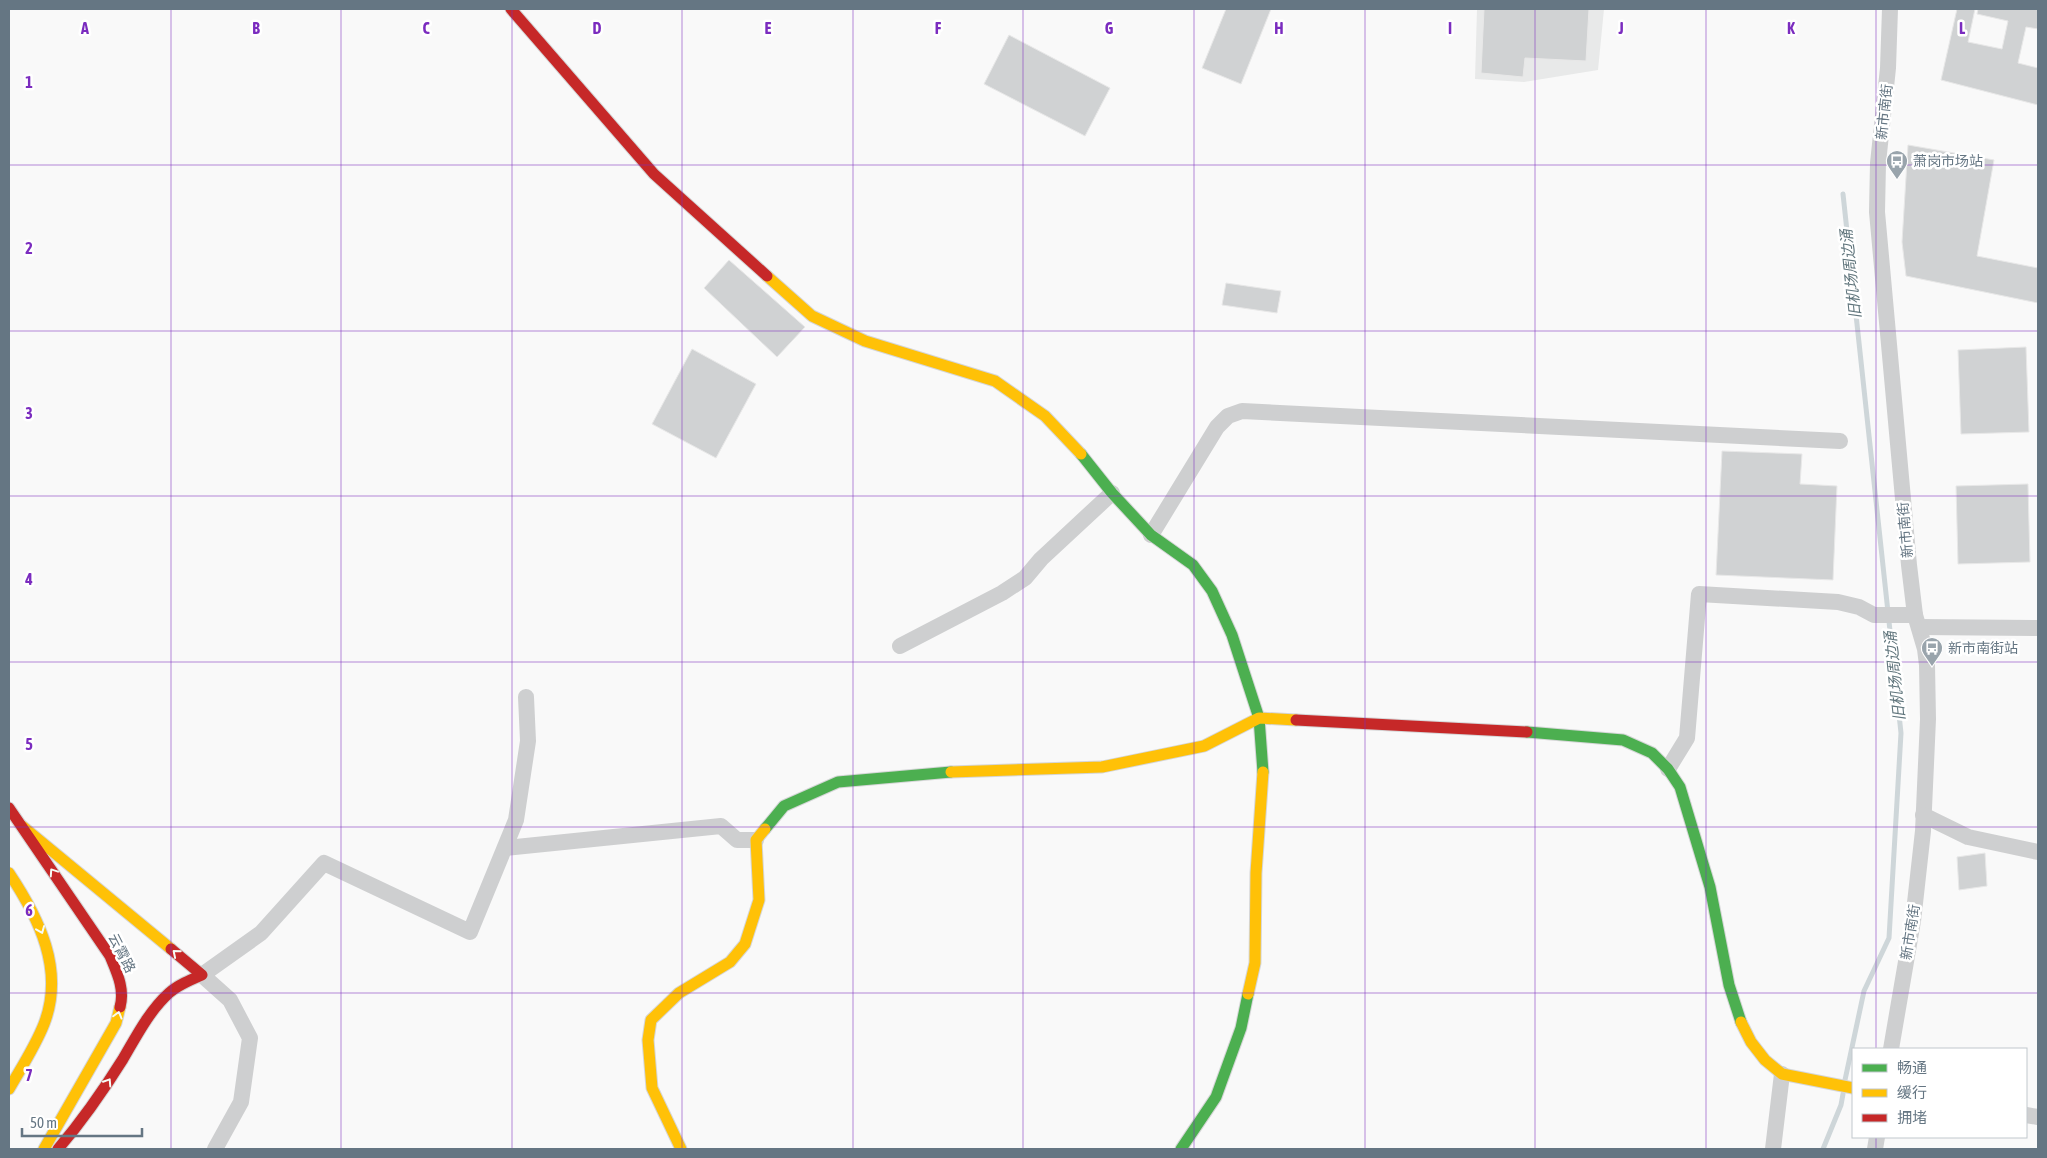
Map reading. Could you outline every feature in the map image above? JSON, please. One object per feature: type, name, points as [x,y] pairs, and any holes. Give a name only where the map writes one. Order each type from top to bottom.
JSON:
[{"type":"street","points":[[512,9],[654,174],[812,316],[865,341],[995,381],[1045,416],[1083,456],[1112,494],[1151,535],[1193,565],[1212,591],[1232,635],[1259,718],[1263,769],[1256,873],[1255,963],[1241,1028],[1216,1097],[1181,1149]]},
{"type":"street","name":"新市南街","points":[[1890,9],[1888,68],[1878,163],[1876,212],[1912,619],[1925,649],[1928,688],[1924,815],[1913,921],[1891,1048]]},
{"type":"street","points":[[1151,535],[1217,427],[1228,416],[1242,411],[1840,441]]},
{"type":"street","points":[[900,646],[1002,593],[1025,578],[1041,559],[1112,494]]},
{"type":"street","points":[[1668,769],[1687,738],[1699,594],[1838,602],[1858,607],[1874,615],[2038,628]]},
{"type":"street","points":[[58,1149],[101,1092],[152,1013],[168,994],[182,984],[202,975],[261,933],[324,863],[470,932],[516,820],[528,741],[526,697]]},
{"type":"street","points":[[680,1149],[652,1088],[648,1040],[651,1020],[679,992],[730,962],[745,944],[759,900],[756,840],[784,806],[838,782],[972,770],[1102,766],[1204,746],[1259,718],[1527,732],[1623,740],[1652,753],[1668,769],[1680,787],[1710,887],[1729,985],[1739,1017],[1751,1042],[1765,1060],[1782,1074],[1852,1088]]},
{"type":"street","name":"云霄路","points":[[9,808],[110,956],[120,980],[122,999],[116,1023],[44,1149]]},
{"type":"street","points":[[1924,815],[1968,838],[2038,852]]},
{"type":"street","points":[[22,826],[230,1000],[250,1038],[241,1102],[215,1149]]},
{"type":"street","points":[[504,848],[721,826],[737,840],[756,840]]},
{"type":"street","points":[[9,873],[28,902],[42,931],[51,960],[52,987],[47,1016],[9,1090]]},
{"type":"street","points":[[1773,1149],[1782,1074]]},
{"type":"shaded area","points":[[1477,9],[1604,9],[1598,70],[1524,82],[1475,79]]},
{"type":"building","points":[[1226,9],[1271,9],[1241,84],[1202,68]]},
{"type":"building","points":[[1484,9],[1589,9],[1586,61],[1525,58],[1523,77],[1481,73]]},
{"type":"building","points":[[1957,9],[1975,9],[1968,42],[2002,49],[2008,21],[1977,14],[1978,9],[2038,9],[2038,29],[2026,27],[2018,63],[2038,68],[2038,105],[1941,80]]},
{"type":"building","points":[[1009,35],[1110,88],[1085,136],[984,84]]},
{"type":"building","points":[[1908,145],[1994,160],[1977,256],[2038,268],[2038,303],[1906,276],[1902,242]]},
{"type":"building","points":[[729,260],[805,327],[777,357],[704,288]]},
{"type":"building","points":[[1226,283],[1281,291],[1277,313],[1222,305]]},
{"type":"building","points":[[2026,347],[2029,432],[1961,434],[1958,350]]},
{"type":"building","points":[[692,349],[756,384],[716,458],[652,424]]},
{"type":"building","points":[[1722,451],[1802,454],[1800,484],[1837,486],[1833,580],[1716,575]]},
{"type":"building","points":[[2028,484],[2030,562],[1958,564],[1956,486]]},
{"type":"building","points":[[1985,853],[1987,886],[1959,890],[1957,857]]},
{"type":"waterway","name":"旧机场周边涌","points":[[1843,194],[1901,733],[1889,938],[1864,991],[1845,1080]]},
{"type":"waterway","name":"旧机场周边涌","points":[[1823,1149],[1841,1105],[1843,1094]]},
{"type":"traffic: fast","points":[[1081,454],[1112,493],[1151,535],[1193,565],[1212,591],[1232,635],[1259,718],[1263,772]]},
{"type":"traffic: fast","points":[[1527,732],[1623,740],[1652,753],[1668,769],[1680,787],[1710,887],[1729,985],[1741,1022]]},
{"type":"traffic: fast","points":[[765,829],[784,806],[838,782],[951,772]]},
{"type":"traffic: fast","points":[[1181,1149],[1216,1097],[1241,1028],[1248,994]]},
{"type":"traffic: slow","points":[[767,276],[812,316],[865,341],[995,381],[1045,416],[1081,454]]},
{"type":"traffic: slow","points":[[951,772],[1102,767],[1204,746],[1259,718],[1296,720]]},
{"type":"traffic: slow","points":[[1248,994],[1255,963],[1256,873],[1263,772]]},
{"type":"traffic: slow","points":[[22,826],[171,949]]},
{"type":"traffic: slow","points":[[681,1149],[652,1088],[648,1040],[651,1020],[679,993],[730,962],[745,944],[759,900],[756,840],[765,829]]},
{"type":"traffic: slow","points":[[9,873],[39,926],[46,945],[52,984],[50,1004],[44,1024],[9,1089]]},
{"type":"traffic: slow","points":[[44,1149],[116,1023],[120,1007]]},
{"type":"traffic: slow","points":[[1741,1022],[1751,1042],[1765,1060],[1782,1074],[1852,1088]]},
{"type":"traffic: jam","points":[[511,9],[654,174],[767,276]]},
{"type":"traffic: jam","points":[[1296,720],[1527,732]]},
{"type":"traffic: jam","points":[[9,808],[110,956],[121,987],[120,1007]]},
{"type":"traffic: jam","points":[[58,1149],[100,1094],[155,1008],[173,990],[202,975],[171,949]]},
{"type":"place","name":"萧岗市场站","points":[[1897,180]]},
{"type":"place","name":"新市南街站","points":[[1932,667]]}]
